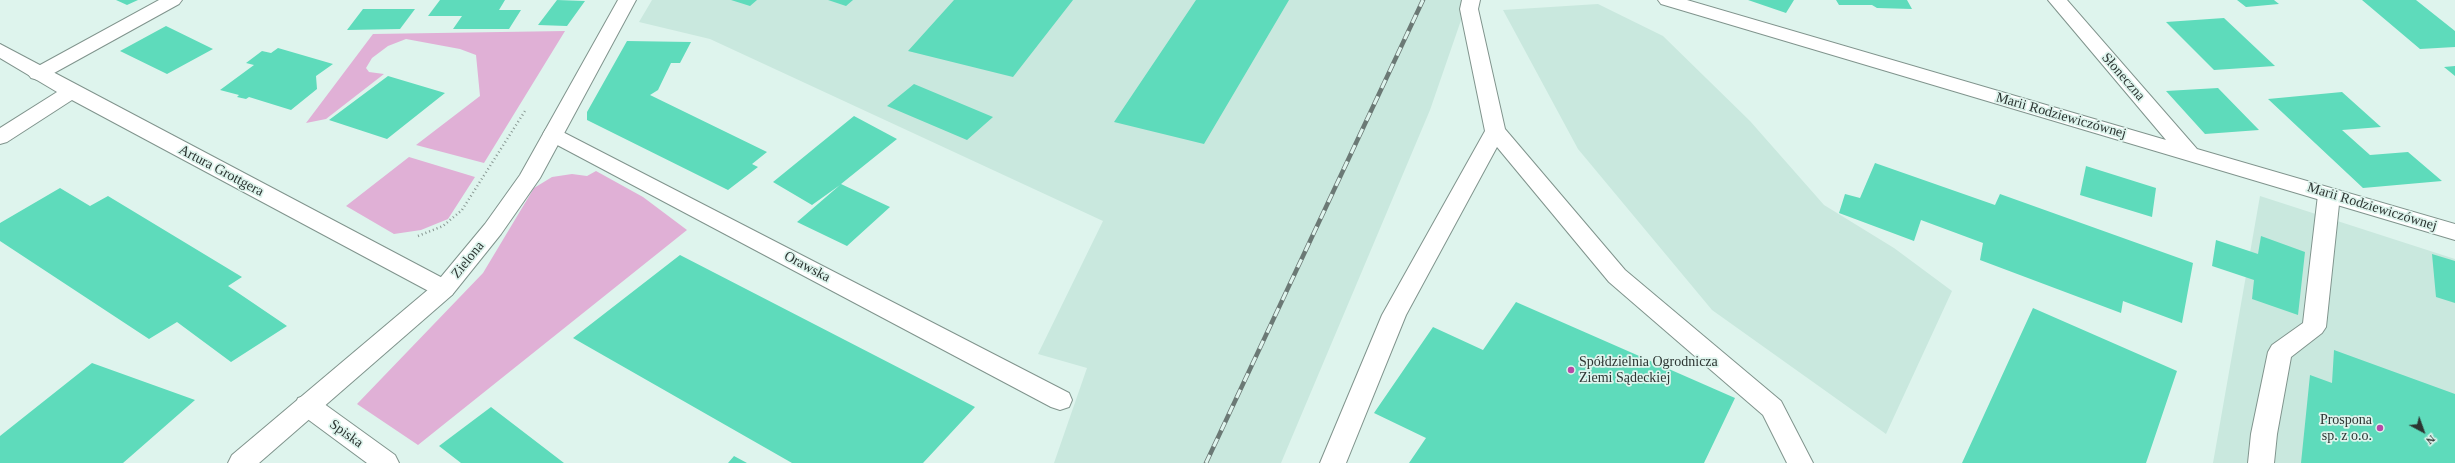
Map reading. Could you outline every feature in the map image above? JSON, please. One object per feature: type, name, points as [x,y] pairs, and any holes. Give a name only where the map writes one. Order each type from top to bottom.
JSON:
[{"type":"street","points":[[38,74],[173,0]]},
{"type":"street","name":"Zielona","points":[[241,463],[444,289],[493,229],[529,178],[627,0]]},
{"type":"street","points":[[1471,0],[1469,9],[1495,131],[1616,276],[1772,408],[1800,463]]},
{"type":"street","name":"Marii Rodziewiczównej","points":[[1667,0],[2455,232]]},
{"type":"street","name":"Słoneczna","points":[[2057,0],[2188,153]]},
{"type":"street","name":"Artura Grottgera","points":[[0,50],[38,74],[444,289]]},
{"type":"street","points":[[0,137],[72,91]]},
{"type":"street","points":[[1333,463],[1394,315],[1495,131]]},
{"type":"street","name":"Orawska","points":[[553,134],[1060,400]]},
{"type":"street","points":[[2261,463],[2264,434],[2280,352],[2314,327],[2329,195]]},
{"type":"street","name":"Spiska","points":[[307,406],[386,463]]},
{"type":"path","points":[[414,237],[443,226],[462,210],[530,104]]},
{"type":"shaded area","points":[[652,0],[1468,0],[1430,110],[1281,463],[1054,463],[1087,368],[1038,354],[1103,221],[710,39],[639,22]]},
{"type":"shaded area","points":[[1598,4],[1663,36],[1750,121],[1824,205],[1894,248],[1952,291],[1886,434],[1712,310],[1578,149],[1503,10]]},
{"type":"shaded area","points":[[565,31],[484,163],[416,145],[480,96],[476,55],[460,49],[406,39],[388,46],[372,58],[366,68],[369,72],[384,74],[326,119],[306,123],[373,34]]},
{"type":"shaded area","points":[[409,157],[475,177],[448,219],[421,230],[394,234],[346,206]]},
{"type":"shaded area","points":[[596,171],[643,197],[687,230],[418,445],[357,404],[483,273],[534,188],[552,177],[572,174],[587,176]]},
{"type":"shaded area","points":[[2260,196],[2455,259],[2455,463],[2213,463]]},
{"type":"building","points":[[116,0],[138,0],[127,5]]},
{"type":"building","points":[[440,0],[505,0],[499,10],[521,10],[509,29],[453,29],[462,16],[428,16]]},
{"type":"building","points":[[557,0],[585,1],[567,26],[538,25]]},
{"type":"building","points":[[731,0],[757,0],[750,6]]},
{"type":"building","points":[[828,0],[853,0],[846,6]]},
{"type":"building","points":[[954,0],[1073,0],[1013,77],[908,51]]},
{"type":"building","points":[[1196,0],[1289,0],[1204,144],[1114,122]]},
{"type":"building","points":[[1748,0],[1794,0],[1786,13]]},
{"type":"building","points":[[1836,0],[1907,0],[1912,9],[1877,8],[1872,5],[1839,5]]},
{"type":"building","points":[[2237,0],[2274,0],[2279,4],[2246,7]]},
{"type":"building","points":[[2362,0],[2416,0],[2455,31],[2455,47],[2420,49]]},
{"type":"building","points":[[363,9],[415,9],[400,29],[347,30]]},
{"type":"building","points":[[2224,18],[2275,66],[2214,70],[2166,22]]},
{"type":"building","points":[[166,26],[213,49],[167,74],[120,51]]},
{"type":"building","points":[[627,41],[691,42],[680,63],[671,63],[658,90],[650,95],[767,152],[752,164],[758,167],[728,190],[587,120],[587,112]]},
{"type":"building","points":[[278,48],[333,64],[316,76],[317,89],[291,110],[249,97],[246,99],[237,97],[239,95],[220,90],[254,65],[246,63],[262,51],[271,53]]},
{"type":"building","points":[[2455,66],[2455,76],[2444,67]]},
{"type":"building","points":[[388,76],[445,93],[387,139],[329,120]]},
{"type":"building","points":[[914,84],[993,117],[967,140],[887,106]]},
{"type":"building","points":[[2218,88],[2259,130],[2205,134],[2166,91]]},
{"type":"building","points":[[2342,92],[2381,127],[2342,130],[2370,155],[2408,152],[2442,181],[2363,188],[2268,99]]},
{"type":"building","points":[[854,116],[897,139],[841,184],[890,207],[847,246],[797,222],[840,185],[812,205],[773,182]]},
{"type":"building","points":[[1875,163],[1995,205],[2000,194],[2193,263],[2182,323],[2123,301],[2121,313],[1980,260],[1983,243],[1921,220],[1914,241],[1839,213],[1845,194],[1860,198]]},
{"type":"building","points":[[2086,166],[2156,188],[2152,217],[2080,195]]},
{"type":"building","points":[[60,188],[90,206],[108,196],[242,277],[228,286],[287,326],[231,362],[177,322],[149,339],[0,241],[0,223]]},
{"type":"building","points":[[2261,236],[2305,252],[2298,315],[2252,299],[2254,280],[2212,266],[2216,240],[2258,254]]},
{"type":"building","points":[[2432,254],[2455,261],[2455,303],[2436,297]]},
{"type":"building","points":[[680,255],[975,407],[923,463],[792,463],[573,338]]},
{"type":"building","name":"Spółdzielnia Ogrodnicza Ziemi Sądeckiej","points":[[1516,302],[1735,398],[1704,463],[1409,463],[1426,438],[1374,413],[1433,327],[1483,350]]},
{"type":"building","points":[[2033,308],[2177,371],[2146,463],[1962,463]]},
{"type":"building","name":"Prospona sp. z o.o.","points":[[2334,350],[2455,394],[2455,463],[2301,463],[2310,375],[2332,383]]},
{"type":"building","points":[[92,363],[195,400],[123,463],[0,463],[0,436]]},
{"type":"building","points":[[491,407],[564,463],[461,463],[439,446]]},
{"type":"building","points":[[734,456],[747,463],[728,463]]},
{"type":"railway","points":[[1206,463],[1423,0]]},
{"type":"place","name":"Spółdzielnia Ogrodnicza Ziemi Sądeckiej","points":[[1571,370]]},
{"type":"place","name":"Prospona sp. z o.o.","points":[[2380,428]]}]
